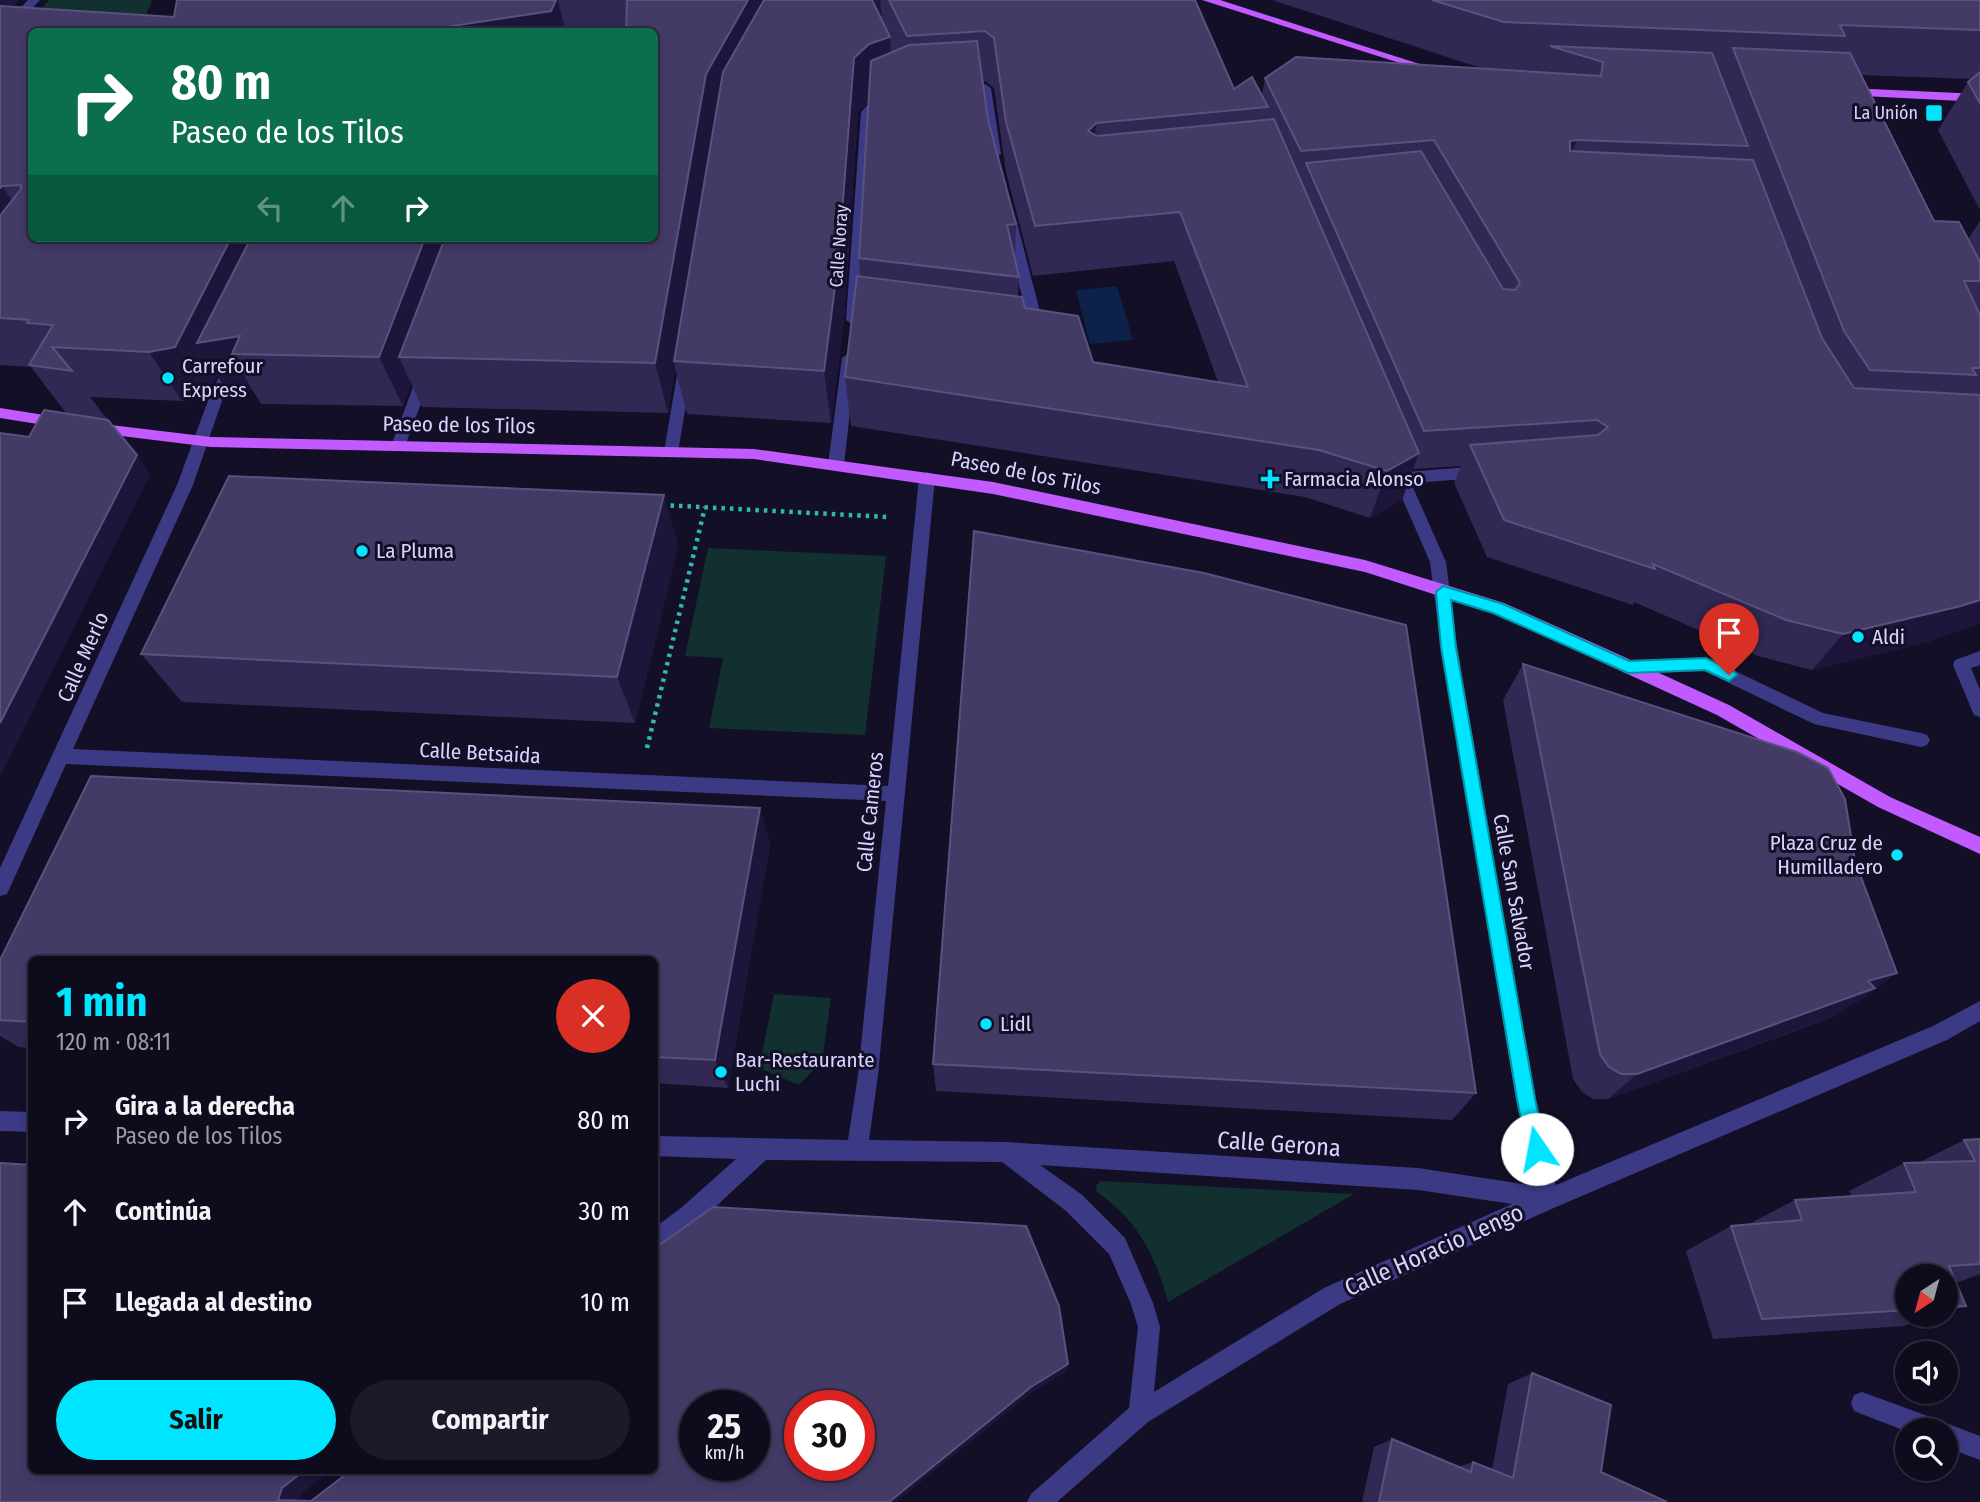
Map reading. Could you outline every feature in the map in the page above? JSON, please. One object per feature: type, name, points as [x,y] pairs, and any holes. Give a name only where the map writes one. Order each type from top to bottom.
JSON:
[{"type":"main road","points":[[1208,0],[1420,67],[1447,71]]},
{"type":"main road","points":[[1844,91],[1980,98]]},
{"type":"main road","name":"Paseo de los Tilos","points":[[0,413],[200,442],[754,454],[993,488],[1365,566],[1498,608],[1723,710],[1884,802],[1980,846]]},
{"type":"street","points":[[0,36],[34,0]]},
{"type":"street","points":[[950,90],[985,89],[997,173]]},
{"type":"street","points":[[1844,91],[1861,112]]},
{"type":"street","name":"Calle Noray","points":[[836,465],[856,327],[867,112],[878,101],[904,93]]},
{"type":"street","points":[[1005,203],[1041,341],[1028,339]]},
{"type":"street","name":"Calle Merlo","points":[[0,888],[186,485],[216,398],[239,349]]},
{"type":"street","points":[[671,452],[688,353]]},
{"type":"street","points":[[398,446],[432,355]]},
{"type":"street","name":"Calle San Salvador","points":[[1391,452],[1438,562],[1449,647],[1526,1099],[1548,1199]]},
{"type":"street","points":[[1401,478],[1496,471]]},
{"type":"street","name":"Calle Cameros","points":[[857,1150],[868,1075],[927,478]]},
{"type":"street","points":[[1980,658],[1961,665],[1980,710]]},
{"type":"street","points":[[1628,667],[1706,664],[1820,719],[1921,740]]},
{"type":"street","name":"Calle Betsaida","points":[[63,755],[894,794]]},
{"type":"street","name":"Calle Horacio Lengo","points":[[1039,1502],[1140,1414],[1332,1296],[1795,1092],[1940,1034],[1980,1010]]},
{"type":"street","points":[[0,1121],[28,1122]]},
{"type":"street","name":"Calle Gerona","points":[[658,1146],[1005,1152],[1418,1179],[1548,1199]]},
{"type":"street","points":[[658,1239],[689,1216],[762,1150]]},
{"type":"street","points":[[1005,1152],[1073,1202],[1116,1246],[1142,1303],[1149,1327],[1140,1414]]},
{"type":"street","points":[[1862,1403],[1901,1418]]},
{"type":"street","points":[[1958,1440],[1980,1448]]},
{"type":"path","points":[[650,505],[864,514],[923,522]]},
{"type":"path","points":[[639,783],[705,507]]},
{"type":"green space","points":[[49,0],[152,0],[141,28],[28,25]]},
{"type":"green space","points":[[708,548],[886,556],[865,735],[709,728],[723,658],[685,656]]},
{"type":"green space","points":[[774,994],[831,998],[822,1061],[799,1085],[759,1068]]},
{"type":"green space","points":[[1101,1181],[1354,1194],[1168,1302],[1151,1254],[1143,1240],[1123,1214],[1096,1191],[1097,1184]]},
{"type":"water","points":[[1117,286],[1133,340],[1090,344],[1076,290]]},
{"type":"building","points":[[177,0],[556,0],[551,11],[452,28],[28,28],[28,242],[229,242],[175,347],[149,352],[52,347],[72,371],[29,365],[53,325],[0,318],[0,216],[21,189],[21,185],[0,188],[0,6],[174,17]]},
{"type":"building","points":[[627,0],[748,0],[706,74],[655,363],[399,357],[443,242],[658,242],[658,28],[626,28]]},
{"type":"building","points":[[764,0],[872,0],[890,37],[869,44],[854,58],[838,264],[824,371],[674,361],[723,72]]},
{"type":"building","points":[[889,0],[1195,0],[1234,89],[1252,77],[1268,107],[1096,123],[1088,131],[1097,136],[1274,119],[1419,453],[1387,471],[1319,450],[845,377],[857,276],[1022,297],[1025,308],[1078,316],[1093,362],[1248,387],[1180,212],[1035,226],[1006,122],[994,38],[985,31],[907,36]]},
{"type":"building","points":[[1432,0],[1980,0],[1980,30],[1840,25],[1845,36],[1504,22]]},
{"type":"building","points":[[977,41],[988,120],[1016,224],[1007,225],[1019,277],[859,258],[871,61],[909,45]]},
{"type":"building","points":[[1550,46],[1712,53],[1748,146],[1577,140],[1570,141],[1570,151],[1753,160],[1822,338],[1854,388],[1980,395],[1980,600],[1843,634],[1786,620],[1653,564],[1655,569],[1504,520],[1470,445],[1598,435],[1608,427],[1597,420],[1424,431],[1306,163],[1421,151],[1503,289],[1515,290],[1520,283],[1434,140],[1301,151],[1265,78],[1296,57],[1601,76],[1603,62]]},
{"type":"building","points":[[1733,48],[1850,53],[1934,221],[1959,222],[1980,262],[1980,281],[1964,281],[1980,315],[1980,368],[1972,368],[1976,375],[1870,370],[1844,331]]},
{"type":"building","points":[[1980,72],[1980,103],[1968,82]]},
{"type":"building","points":[[249,242],[423,242],[379,357],[232,354],[240,336],[197,343]]},
{"type":"building","points":[[44,410],[108,420],[137,455],[0,723],[0,433],[29,437]]},
{"type":"building","points":[[229,476],[664,495],[617,677],[141,654]]},
{"type":"building","points":[[974,531],[1204,573],[1406,625],[1476,1093],[933,1064]]},
{"type":"building","points":[[1523,664],[1797,752],[1828,768],[1845,799],[1855,861],[1897,973],[1868,981],[1875,988],[1637,1074],[1621,1074],[1609,1067],[1600,1054]]},
{"type":"building","points":[[91,776],[760,808],[715,1060],[658,1057],[658,956],[28,956],[28,1022],[0,1020],[0,960]]},
{"type":"building","points":[[1980,1139],[1980,1264],[1895,1264],[1895,1311],[1762,1319],[1731,1226],[1802,1220],[1795,1200],[1916,1192],[1904,1163],[1975,1161],[1964,1140]]},
{"type":"building","points":[[0,1163],[28,1165],[28,1474],[300,1474],[282,1488],[278,1500],[311,1501],[346,1474],[658,1474],[658,1246],[713,1207],[1026,1226],[1059,1306],[1068,1364],[1031,1387],[889,1502],[0,1502]]},
{"type":"building","points":[[1958,1287],[1966,1306],[1958,1306]]},
{"type":"building","points":[[1532,1373],[1611,1405],[1601,1472],[1667,1502],[1379,1502],[1392,1439],[1471,1472],[1473,1462],[1513,1478]]},
{"type":"place","name":"La Unión","points":[[1934,113]]},
{"type":"place","name":"Carrefour Express","points":[[168,378]]},
{"type":"place","name":"Farmacia Alonso","points":[[1270,479]]},
{"type":"place","name":"La Pluma","points":[[362,551]]},
{"type":"place","name":"Aldi","points":[[1858,637]]},
{"type":"place","name":"Plaza Cruz de Humilladero","points":[[1897,855]]},
{"type":"place","name":"Lidl","points":[[986,1024]]},
{"type":"place","name":"Bar-Restaurante Luchi","points":[[721,1072]]},
{"type":"route","points":[[1537,1149],[1526,1099],[1449,647],[1443,592],[1498,608],[1628,667],[1706,664],[1729,675]]}]
